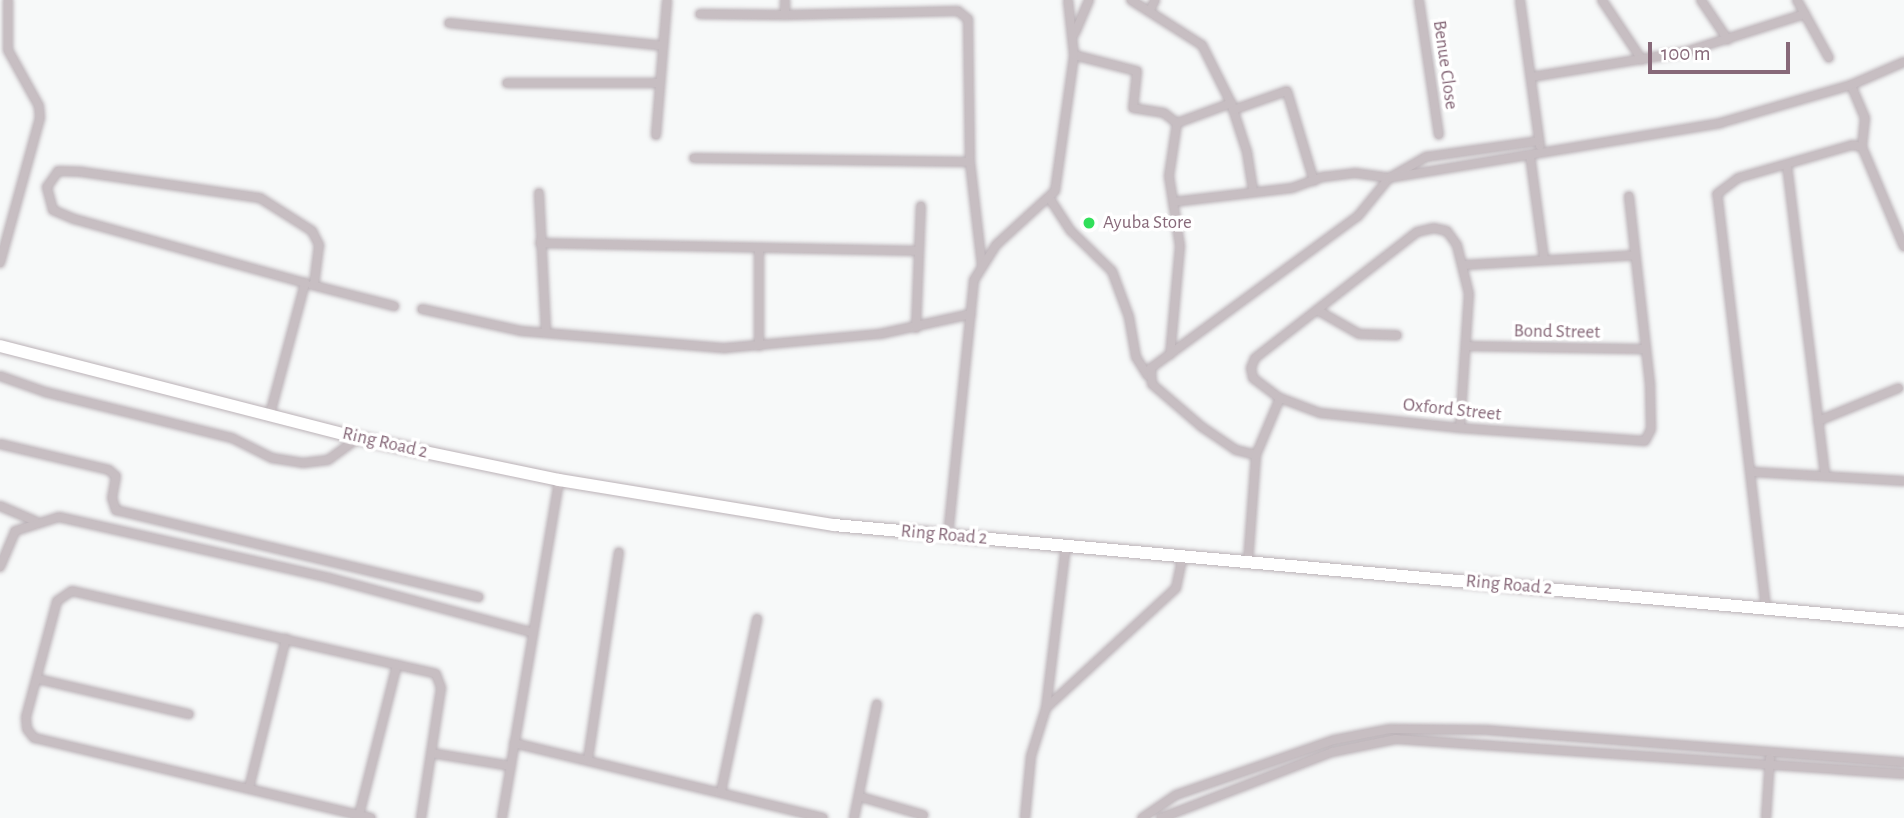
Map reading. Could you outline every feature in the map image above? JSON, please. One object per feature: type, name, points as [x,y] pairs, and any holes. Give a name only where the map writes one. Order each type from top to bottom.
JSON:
[{"type":"main road","name":"Ring Road 2","points":[[0,346],[358,438],[559,480],[834,525],[1066,544],[1182,559],[1248,562],[1904,621]]},
{"type":"street","points":[[0,263],[40,118],[39,106],[8,50],[8,0]]},
{"type":"street","points":[[656,135],[667,0]]},
{"type":"street","points":[[785,0],[785,15]]},
{"type":"street","points":[[1068,0],[1075,33],[1074,55],[1050,199],[1071,231],[1112,271],[1129,317],[1136,357],[1148,376],[1202,427],[1236,450],[1256,455]]},
{"type":"street","points":[[1075,33],[1089,0]]},
{"type":"street","points":[[1130,0],[1150,10],[1202,45],[1232,106],[1247,152],[1252,191]]},
{"type":"street","points":[[1150,10],[1155,0]]},
{"type":"street","name":"Benue Close","points":[[1419,0],[1438,135]]},
{"type":"street","points":[[1520,0],[1541,153]]},
{"type":"street","points":[[1602,0],[1642,60]]},
{"type":"street","points":[[1701,0],[1728,40]]},
{"type":"street","points":[[1797,0],[1829,58]]},
{"type":"street","points":[[700,14],[958,11],[968,19],[970,162],[982,266]]},
{"type":"street","points":[[1531,78],[1642,60],[1728,40],[1805,13]]},
{"type":"street","points":[[449,23],[663,46]]},
{"type":"street","points":[[1074,55],[1137,71],[1133,108],[1170,115],[1177,122]]},
{"type":"street","points":[[1172,202],[1292,188],[1355,173],[1389,178],[1720,123],[1850,85],[1904,62]]},
{"type":"street","points":[[507,83],[660,83]]},
{"type":"street","points":[[1850,85],[1865,118],[1862,147],[1904,247]]},
{"type":"street","points":[[1177,122],[1287,92],[1314,181]]},
{"type":"street","points":[[1170,355],[1180,246],[1169,176],[1177,122]]},
{"type":"street","points":[[1148,376],[1170,355],[1358,216],[1389,178],[1426,157],[1539,138]]},
{"type":"street","points":[[1766,608],[1753,472],[1717,194],[1738,178],[1852,145],[1862,147]]},
{"type":"street","points":[[1530,155],[1544,259]]},
{"type":"street","points":[[694,158],[970,162]]},
{"type":"street","points":[[1787,165],[1825,476]]},
{"type":"street","points":[[270,414],[309,284],[319,245],[312,231],[260,198],[82,172],[58,171],[47,187],[53,210],[74,219],[309,284],[394,306]]},
{"type":"street","points":[[539,193],[546,333]]},
{"type":"street","points":[[1629,196],[1646,349]]},
{"type":"street","points":[[948,536],[974,281],[982,266],[1016,225],[1050,199]]},
{"type":"street","points":[[916,328],[921,206]]},
{"type":"street","points":[[1397,335],[1359,334],[1317,310],[1417,232],[1434,228],[1447,232],[1457,245],[1469,294],[1468,346],[1460,428]]},
{"type":"street","points":[[540,243],[919,251]]},
{"type":"street","points":[[759,248],[759,346]]},
{"type":"street","points":[[1464,265],[1635,255]]},
{"type":"street","points":[[422,309],[546,333],[712,347],[759,346],[916,328],[971,314]]},
{"type":"street","name":"Oxford Street","points":[[1317,310],[1255,358],[1253,378],[1280,398],[1320,413],[1460,428],[1644,441],[1651,429],[1646,349]]},
{"type":"street","name":"Bond Street","points":[[1468,346],[1646,349]]},
{"type":"street","points":[[0,376],[46,392],[232,438],[272,458],[303,463],[328,460],[358,438]]},
{"type":"street","points":[[1818,421],[1899,388]]},
{"type":"street","points":[[1248,562],[1256,455],[1280,398]]},
{"type":"street","points":[[0,444],[109,470],[116,476],[112,505],[116,510],[479,597]]},
{"type":"street","points":[[1753,472],[1904,481]]},
{"type":"street","points":[[502,818],[530,632],[559,480]]},
{"type":"street","points":[[0,506],[35,521]]},
{"type":"street","points":[[0,567],[15,531],[35,521],[59,517],[530,632]]},
{"type":"street","points":[[1025,818],[1031,756],[1046,708],[1066,544]]},
{"type":"street","points":[[588,759],[619,552]]},
{"type":"street","points":[[1046,708],[1176,588],[1182,559]]},
{"type":"street","points":[[371,818],[34,738],[27,729],[26,717],[57,601],[72,591],[436,674],[441,681],[421,818]]},
{"type":"street","points":[[721,792],[757,619]]},
{"type":"street","points":[[249,788],[286,638]]},
{"type":"street","points":[[359,815],[397,665]]},
{"type":"street","points":[[38,679],[189,714]]},
{"type":"street","points":[[854,818],[877,704]]},
{"type":"street","points":[[1142,818],[1176,795],[1334,740],[1391,729],[1486,730],[1904,762]]},
{"type":"street","points":[[1486,730],[1486,742]]},
{"type":"street","points":[[1161,818],[1354,746],[1396,739],[1486,742],[1904,774]]},
{"type":"street","points":[[514,743],[721,792],[798,815],[823,818]]},
{"type":"street","points":[[1766,818],[1770,751]]},
{"type":"street","points":[[431,752],[511,766]]},
{"type":"street","points":[[860,797],[923,815]]},
{"type":"place","name":"Ayuba Store","points":[[1089,223]]}]
